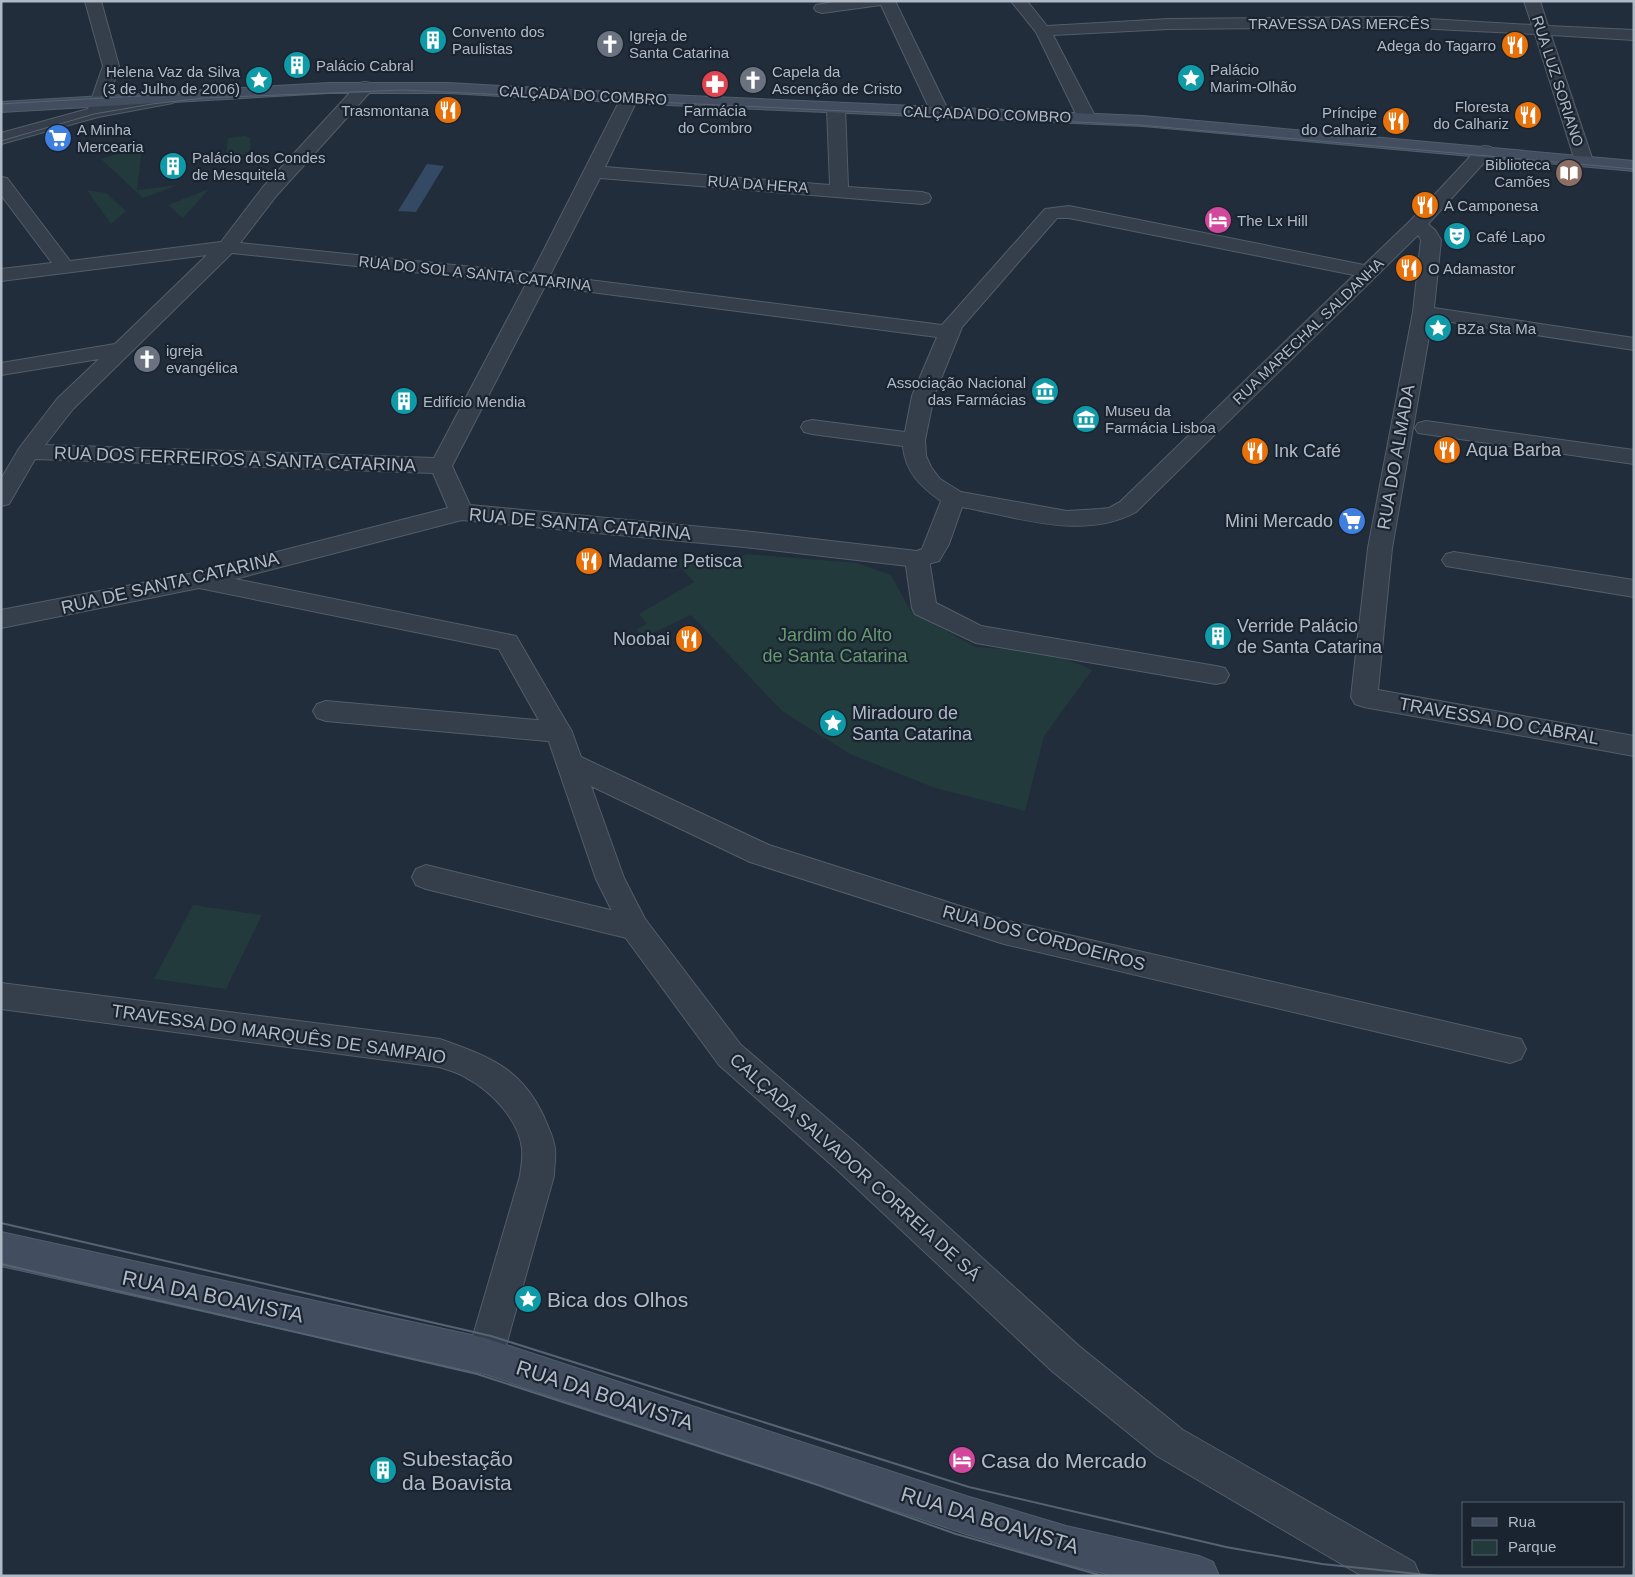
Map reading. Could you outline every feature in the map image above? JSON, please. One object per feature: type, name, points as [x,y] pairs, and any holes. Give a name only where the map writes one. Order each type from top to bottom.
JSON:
[{"type":"street","points":[[93,1],[111,66],[98,106]]},
{"type":"street","points":[[822,8],[880,1]]},
{"type":"street","points":[[887,1],[940,112]]},
{"type":"street","points":[[1019,1],[1043,31],[1087,118]]},
{"type":"street","name":"RUA LUZ SORIANO","points":[[1532,1],[1584,161]]},
{"type":"street","points":[[1385,8],[1395,22]]},
{"type":"street","name":"TRAVESSA DAS MERCÊS","points":[[1043,31],[1168,24],[1395,22],[1634,35]]},
{"type":"street","name":"CALÇADA DO COMBRO","points":[[98,106],[206,95],[389,86],[448,88],[836,108],[1087,118],[1232,128],[1634,166]]},
{"type":"street","points":[[1,499],[28,452],[65,404],[226,247],[270,191],[365,87]]},
{"type":"street","points":[[462,512],[441,466],[594,172],[629,98]]},
{"type":"street","points":[[1,106],[98,106]]},
{"type":"street","points":[[1,139],[98,106]]},
{"type":"street","points":[[836,108],[839,191]]},
{"type":"street","name":"RUA MARECHAL SALDANHA","points":[[954,498],[1067,519],[1100,518],[1115,514],[1128,507],[1417,225],[1485,151]]},
{"type":"street","name":"RUA DA HERA","points":[[594,172],[922,198]]},
{"type":"street","points":[[1,182],[64,266]]},
{"type":"street","points":[[1216,675],[976,634],[924,608],[917,559],[931,555],[954,498],[932,484],[920,469],[915,456],[914,440],[923,396],[949,332],[957,319],[1048,216],[1058,212],[1069,212],[1368,272]]},
{"type":"street","name":"RUA DO ALMADA","points":[[1364,696],[1380,548],[1423,312],[1431,240],[1428,234],[1417,225]]},
{"type":"street","name":"RUA DO SOL A SANTA CATARINA","points":[[1,275],[226,247],[537,279],[949,332]]},
{"type":"street","points":[[1423,312],[1634,344]]},
{"type":"street","points":[[1,369],[122,349]]},
{"type":"street","points":[[812,427],[914,440]]},
{"type":"street","points":[[1426,428],[1634,457]]},
{"type":"street","name":"RUA DOS FERREIROS A SANTA CATARINA","points":[[28,452],[441,466]]},
{"type":"street","name":"RUA DE SANTA CATARINA","points":[[1,620],[199,580],[462,512],[917,559]]},
{"type":"street","points":[[1454,560],[1634,589]]},
{"type":"street","name":"CALÇADA SALVADOR CORREIA DE SÁ","points":[[199,580],[507,642],[559,732],[610,879],[635,928],[730,1055],[846,1156],[1066,1359],[1170,1443],[1400,1576]]},
{"type":"street","name":"TRAVESSA DO CABRAL","points":[[1364,696],[1634,746]]},
{"type":"street","points":[[326,711],[559,732]]},
{"type":"street","name":"RUA DOS CORDOEIROS","points":[[569,763],[760,854],[1004,932],[1510,1049]]},
{"type":"street","points":[[426,877],[635,928]]},
{"type":"street","name":"TRAVESSA DO MARQUÊS DE SAMPAIO","points":[[1,996],[440,1053],[477,1068],[502,1085],[520,1105],[530,1123],[538,1146],[537,1176],[485,1356]]},
{"type":"street","name":"RUA DA BOAVISTA","points":[[1,1249],[485,1356],[966,1515],[1066,1545],[1199,1576]]},
{"type":"green space","points":[[245,136],[250,138],[250,150],[225,167],[228,138]]},
{"type":"green space","points":[[142,147],[137,190],[178,185],[143,198],[101,159]]},
{"type":"green space","points":[[209,189],[183,218],[168,205]]},
{"type":"green space","points":[[87,190],[106,193],[126,211],[111,224]]},
{"type":"green space","name":"Jardim do Alto de Santa Catarina","points":[[747,554],[857,563],[891,575],[910,610],[975,647],[1040,651],[1092,670],[1044,736],[1025,811],[935,788],[850,754],[782,711],[691,615],[642,638],[636,629],[647,624],[639,614],[694,582],[672,558],[730,563]]},
{"type":"green space","points":[[193,905],[262,915],[226,989],[154,979]]},
{"type":"water","points":[[427,164],[444,166],[416,212],[398,211]]},
{"type":"tram line","points":[[1,141],[94,114],[152,104],[204,98],[403,90],[1140,125],[1634,169]]},
{"type":"tram line","points":[[1,104],[189,93]]},
{"type":"tram line","points":[[1,1223],[491,1336],[969,1487],[1226,1547],[1322,1564],[1437,1576]]},
{"type":"tram line","points":[[1,1264],[477,1374],[815,1484],[956,1534],[1103,1576]]},
{"type":"place","name":"Convento dos Paulistas","points":[[433,40]]},
{"type":"place","name":"Igreja de Santa Catarina","points":[[610,44]]},
{"type":"place","name":"Adega do Tagarro","points":[[1515,45]]},
{"type":"place","name":"Palácio Cabral","points":[[297,65]]},
{"type":"place","name":"Palácio Marim-Olhão","points":[[1191,78]]},
{"type":"place","name":"Helena Vaz da Silva (3 de Julho de 2006)","points":[[259,80]]},
{"type":"place","name":"Capela da Ascenção de Cristo","points":[[753,80]]},
{"type":"place","name":"Farmácia do Combro","points":[[715,84]]},
{"type":"place","name":"Trasmontana","points":[[448,110]]},
{"type":"place","name":"Floresta do Calhariz","points":[[1528,115]]},
{"type":"place","name":"Príncipe do Calhariz","points":[[1396,121]]},
{"type":"place","name":"A Minha Mercearia","points":[[58,138]]},
{"type":"place","name":"Palácio dos Condes de Mesquitela","points":[[173,166]]},
{"type":"place","name":"Biblioteca Camões","points":[[1569,173]]},
{"type":"place","name":"A Camponesa","points":[[1425,205]]},
{"type":"place","name":"The Lx Hill","points":[[1218,220]]},
{"type":"place","name":"Café Lapo","points":[[1457,236]]},
{"type":"place","name":"O Adamastor","points":[[1409,268]]},
{"type":"place","name":"BZa Sta Ma","points":[[1438,328]]},
{"type":"place","name":"igreja evangélica","points":[[147,359]]},
{"type":"place","name":"Associação Nacional das Farmácias","points":[[1045,391]]},
{"type":"place","name":"Edifício Mendia","points":[[404,401]]},
{"type":"place","name":"Museu da Farmácia Lisboa","points":[[1086,419]]},
{"type":"place","name":"Aqua Barba","points":[[1447,450]]},
{"type":"place","name":"Ink Café","points":[[1255,451]]},
{"type":"place","name":"Mini Mercado","points":[[1352,521]]},
{"type":"place","name":"Madame Petisca","points":[[589,561]]},
{"type":"place","name":"Verride Palácio de Santa Catarina","points":[[1218,636]]},
{"type":"place","name":"Noobai","points":[[689,639]]},
{"type":"place","name":"Miradouro de Santa Catarina","points":[[833,723]]},
{"type":"place","name":"Bica dos Olhos","points":[[528,1299]]},
{"type":"place","name":"Casa do Mercado","points":[[962,1460]]},
{"type":"place","name":"Subestação da Boavista","points":[[383,1470]]}]
